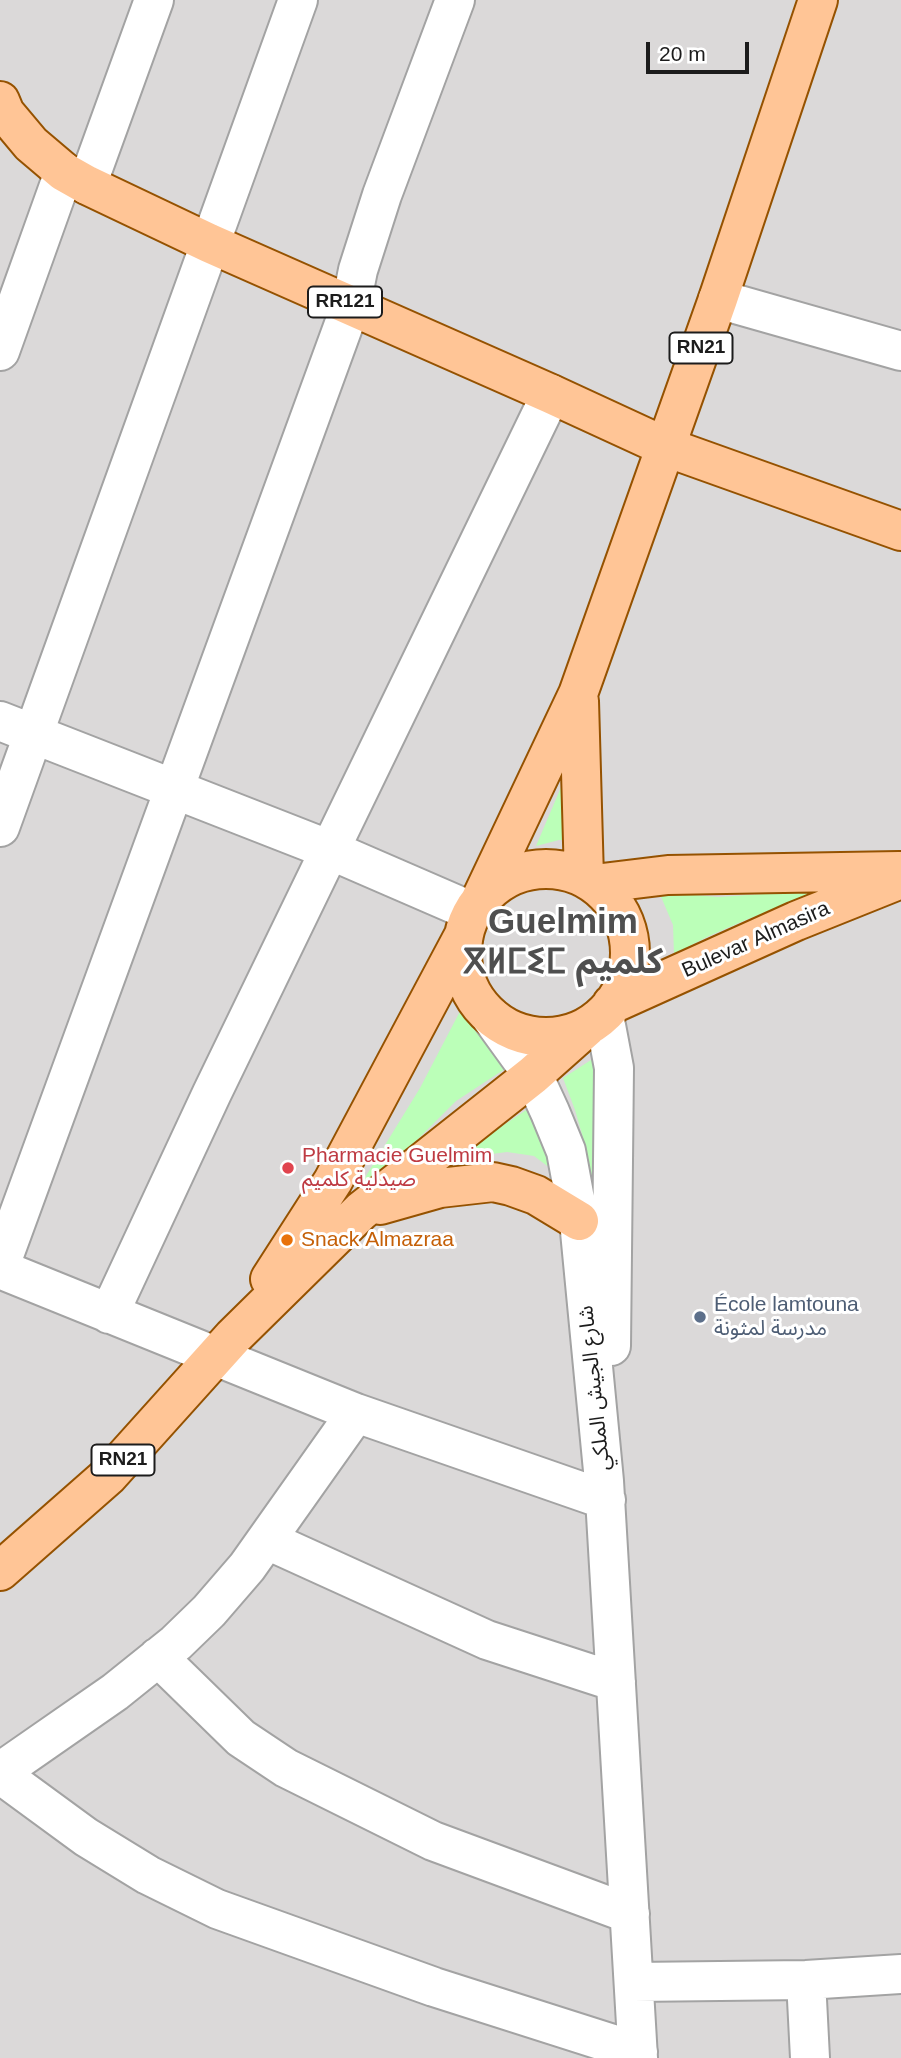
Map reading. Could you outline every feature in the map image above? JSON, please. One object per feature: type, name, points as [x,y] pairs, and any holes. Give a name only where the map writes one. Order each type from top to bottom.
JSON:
[{"type":"main road","name":"RN21","points":[[225,1347],[333,1181],[472,915],[578,694],[718,299],[818,0]]},
{"type":"main road","name":"RR121","points":[[0,101],[15,137],[75,178],[209,243],[666,447],[901,531]]},
{"type":"main road","name":"RN21","points":[[578,694],[589,881]]},
{"type":"main road","name":"RN21","points":[[0,1571],[108,1476],[225,1347],[361,1211],[533,1075],[601,1015],[619,997],[628,976],[631,953],[627,930],[618,909],[604,890],[566,871],[547,868],[510,876],[493,887],[472,915],[462,956],[466,978],[476,999],[491,1017],[508,1028],[527,1035],[548,1037],[568,1035],[601,1015]]},
{"type":"main road","name":"Bulevar Almasira","points":[[589,881],[668,875],[901,871]]},
{"type":"main road","name":"Bulevar Almasira","points":[[601,1015],[796,921],[901,879]]},
{"type":"main road","points":[[361,1211],[440,1188],[493,1182],[536,1195],[579,1221]]},
{"type":"street","points":[[0,351],[155,0]]},
{"type":"street","points":[[0,827],[16,729],[209,243],[298,0]]},
{"type":"street","points":[[356,1413],[247,1567],[209,1611],[115,1692],[0,1773],[86,1837],[148,1875],[217,1909],[434,1987],[638,2055],[605,1490],[356,1413],[225,1347],[109,1314],[0,1267],[351,305],[358,270],[382,195],[455,0]]},
{"type":"street","points":[[718,299],[901,351]]},
{"type":"street","points":[[109,1314],[212,1093],[551,394]]},
{"type":"street","points":[[16,729],[330,850],[472,915]]},
{"type":"street","name":"شارع الجيش الملكي","points":[[601,1015],[614,1068],[613,1314],[605,1490]]},
{"type":"street","name":"شارع الجيش الملكي","points":[[491,1017],[533,1075],[566,1151],[579,1221],[605,1490]]},
{"type":"street","points":[[267,1540],[487,1640],[616,1682]]},
{"type":"street","points":[[158,1657],[241,1738],[286,1768],[433,1841],[630,1914]]},
{"type":"street","points":[[634,1982],[806,1980],[901,1974]]},
{"type":"street","points":[[806,1980],[810,2058]]},
{"type":"shaded area","points":[[0,0],[901,0],[901,2058],[0,2058]]},
{"type":"green space","points":[[576,752],[577,840],[559,840],[536,846]]},
{"type":"green space","points":[[825,890],[748,919],[674,954],[673,925],[659,892],[718,897]]},
{"type":"green space","points":[[468,996],[514,1063],[456,1101],[342,1215],[420,1088]]},
{"type":"green space","points":[[605,1051],[598,1212],[586,1148],[563,1078]]},
{"type":"green space","points":[[535,1104],[558,1174],[534,1156],[507,1152],[446,1164]]},
{"type":"place","name":"Pharmacie Guelmim صيدلية كلميم","points":[[288,1168]]},
{"type":"place","name":"Snack Almazraa","points":[[287,1240]]},
{"type":"place","name":"École lamtouna مدرسة لمثونة","points":[[700,1317]]},
{"type":"district","name":"Guelmim ⴳⵍⵎⵉⵎ كلميم","points":[[563,943]]}]
